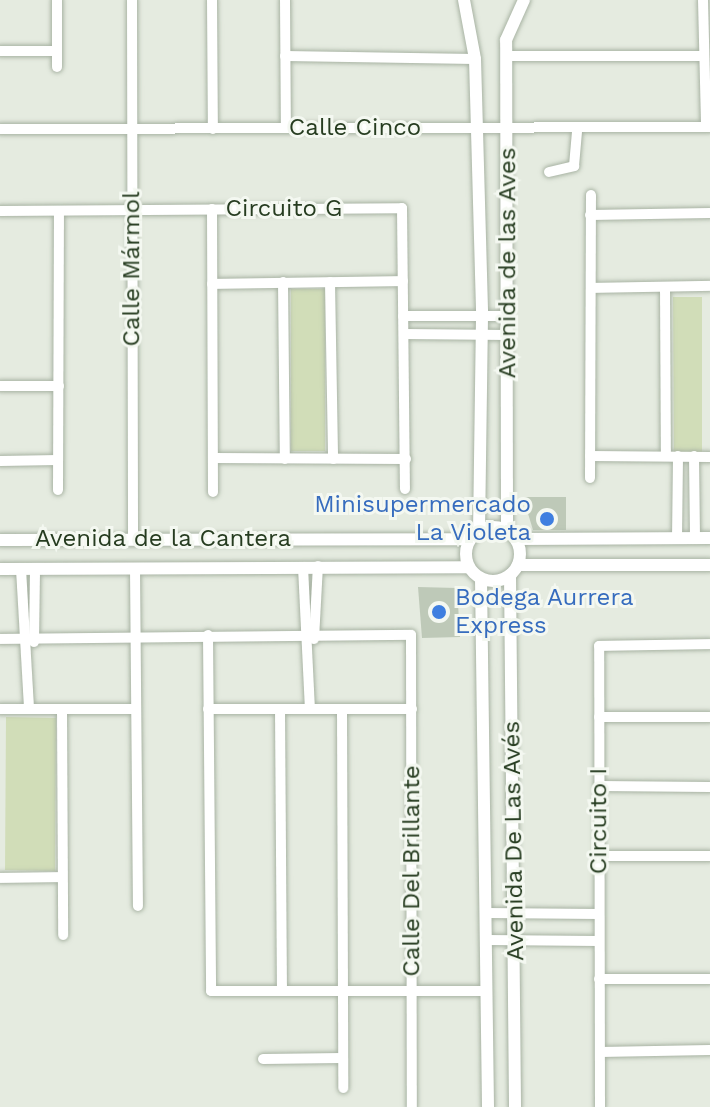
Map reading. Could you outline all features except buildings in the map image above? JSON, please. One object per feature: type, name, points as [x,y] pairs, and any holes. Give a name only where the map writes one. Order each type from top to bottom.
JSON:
[{"type":"street","points":[[57,0],[57,67]]},
{"type":"street","name":"Calle Mármol","points":[[132,0],[133,539]]},
{"type":"street","points":[[212,0],[213,129]]},
{"type":"street","points":[[285,0],[286,128]]},
{"type":"street","name":"Avenida de las Aves","points":[[464,0],[475,59],[482,317],[474,534]]},
{"type":"street","name":"Avenida de las Aves","points":[[512,535],[506,40],[524,0]]},
{"type":"street","points":[[703,0],[708,127]]},
{"type":"street","points":[[0,51],[57,51]]},
{"type":"street","points":[[285,56],[475,59]]},
{"type":"street","points":[[507,56],[704,56]]},
{"type":"street","name":"Calle Cinco","points":[[0,129],[708,127]]},
{"type":"street","points":[[549,172],[574,166],[577,129]]},
{"type":"street","points":[[590,478],[591,195]]},
{"type":"street","name":"Circuito G","points":[[213,492],[212,209],[402,208],[405,489]]},
{"type":"street","points":[[0,211],[132,213],[212,209]]},
{"type":"street","points":[[58,490],[59,211]]},
{"type":"street","points":[[590,215],[710,213]]},
{"type":"street","points":[[212,284],[403,281]]},
{"type":"street","points":[[283,282],[285,459]]},
{"type":"street","points":[[330,282],[333,459]]},
{"type":"street","points":[[592,288],[710,286]]},
{"type":"street","points":[[665,287],[677,539]]},
{"type":"street","points":[[403,316],[508,316]]},
{"type":"street","points":[[404,334],[508,335]]},
{"type":"street","points":[[0,386],[59,386]]},
{"type":"street","points":[[590,456],[710,457]]},
{"type":"street","points":[[694,456],[695,538]]},
{"type":"street","points":[[213,458],[406,459]]},
{"type":"street","points":[[0,461],[58,460]]},
{"type":"street","points":[[710,538],[474,534],[469,567],[481,579],[496,581],[514,570],[710,565]]},
{"type":"street","name":"Avenida de la Cantera","points":[[0,540],[474,534]]},
{"type":"street","points":[[512,535],[514,570]]},
{"type":"street","points":[[310,645],[317,634],[318,566]]},
{"type":"street","points":[[303,567],[304,634],[310,645],[310,709]]},
{"type":"street","name":"Avenida de la Cantera","points":[[0,569],[469,567]]},
{"type":"street","points":[[28,568],[36,638],[28,651]]},
{"type":"street","points":[[28,568],[23,639],[28,651],[29,708]]},
{"type":"street","points":[[135,568],[138,906]]},
{"type":"street","name":"Avenida De Las Avés","points":[[514,570],[515,1107]]},
{"type":"street","name":"Avenida De Las Avés","points":[[481,579],[488,1107]]},
{"type":"street","points":[[0,639],[317,634]]},
{"type":"street","name":"Calle Del Brillante","points":[[317,634],[411,635],[412,1107]]},
{"type":"street","points":[[208,635],[211,991],[487,991]]},
{"type":"street","name":"Circuito I","points":[[600,1107],[599,646],[710,644]]},
{"type":"street","points":[[0,709],[136,709]]},
{"type":"street","points":[[62,709],[63,935]]},
{"type":"street","points":[[208,709],[412,709]]},
{"type":"street","points":[[280,709],[282,991]]},
{"type":"street","points":[[342,709],[343,1088]]},
{"type":"street","points":[[599,717],[710,717]]},
{"type":"street","points":[[599,786],[710,787]]},
{"type":"street","points":[[599,856],[710,856]]},
{"type":"street","points":[[0,878],[62,877]]},
{"type":"street","points":[[487,913],[599,914]]},
{"type":"street","points":[[487,940],[599,941]]},
{"type":"street","points":[[599,979],[710,979]]},
{"type":"street","points":[[600,1052],[710,1050]]},
{"type":"street","points":[[263,1059],[342,1058]]},
{"type":"green space","points":[[291,289],[325,289],[325,451],[291,451]]},
{"type":"green space","points":[[673,297],[702,297],[702,455],[674,455]]},
{"type":"green space","points":[[6,717],[56,718],[55,871],[5,870]]},
{"type":"place","name":"Minisupermercado La Violeta","points":[[547,519]]},
{"type":"place","name":"Bodega Aurrera Express","points":[[439,612]]}]
